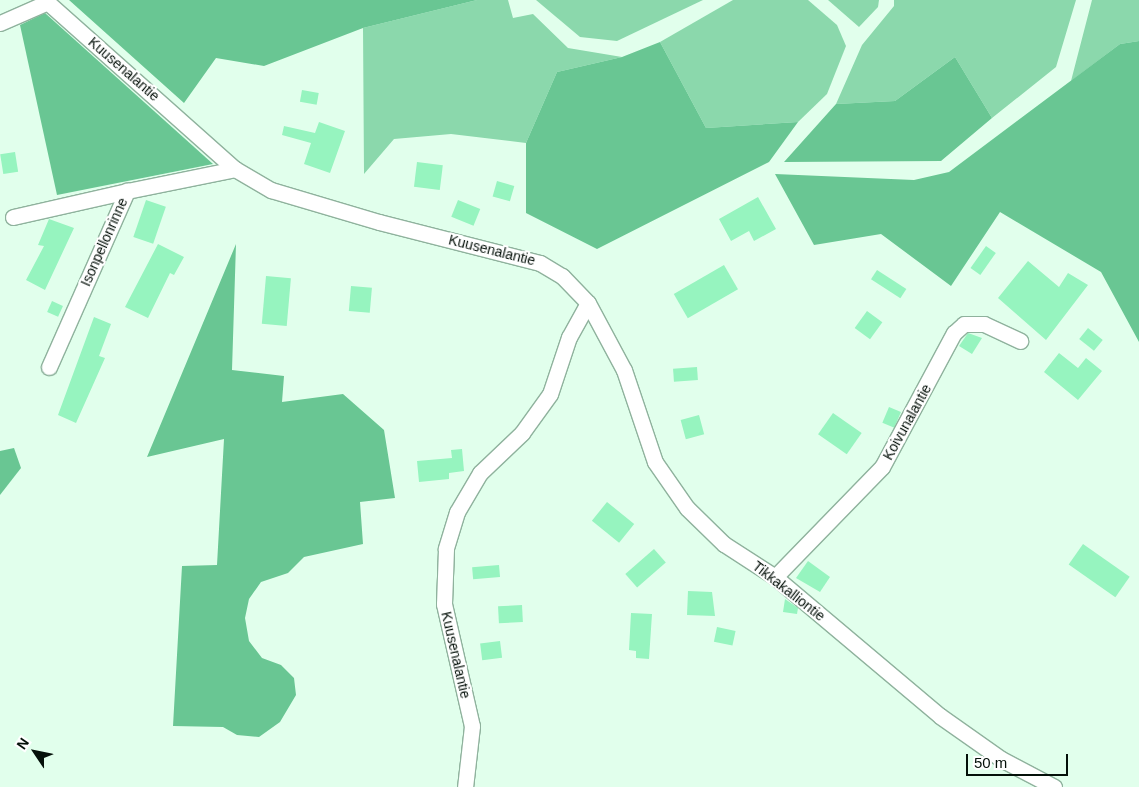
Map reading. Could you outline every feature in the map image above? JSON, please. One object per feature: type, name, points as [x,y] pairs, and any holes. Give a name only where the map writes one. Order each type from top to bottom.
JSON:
[{"type":"street","points":[[0,23],[46,1]]},
{"type":"street","name":"Kuusenalantie","points":[[46,1],[235,169],[271,190],[379,222],[540,262],[562,276],[588,303],[569,338],[550,394],[522,433],[480,472],[457,512],[446,548],[444,604],[472,726],[465,787]]},
{"type":"street","name":"Isonpellonrinne","points":[[49,367],[127,191],[235,169]]},
{"type":"street","points":[[13,217],[127,191]]},
{"type":"street","name":"Tikkakalliontie","points":[[588,303],[624,370],[655,462],[687,508],[724,544],[776,577],[940,716],[1002,759],[1054,787]]},
{"type":"street","name":"Koivunalantie","points":[[776,577],[882,467],[954,333],[964,324],[984,324],[1020,341]]},
{"type":"green space","points":[[69,0],[477,0],[363,28],[264,66],[216,58],[184,103]]},
{"type":"green space","points":[[477,0],[508,0],[513,18],[533,14],[568,48],[622,57],[557,72],[526,143],[451,134],[394,139],[364,174],[363,28]]},
{"type":"green space","points":[[536,0],[703,0],[617,41],[580,37]]},
{"type":"green space","points":[[733,0],[808,0],[837,25],[846,46],[827,94],[798,122],[706,128],[660,42]]},
{"type":"green space","points":[[828,0],[879,0],[878,7],[859,27]]},
{"type":"green space","points":[[894,0],[1076,0],[1056,67],[992,118],[955,57],[895,101],[836,104],[862,45],[894,6]]},
{"type":"green space","points":[[1092,0],[1139,0],[1139,41],[1120,44],[1071,81]]},
{"type":"green space","points":[[45,13],[213,164],[57,195],[20,25]]},
{"type":"green space","points":[[1139,41],[1139,342],[1101,272],[1000,212],[951,286],[881,234],[814,245],[775,174],[914,180],[949,172],[1120,44]]},
{"type":"green space","points":[[660,42],[706,128],[798,122],[769,162],[597,249],[526,213],[526,143],[557,72],[622,57]]},
{"type":"green space","points":[[955,57],[992,118],[941,161],[784,162],[836,104],[895,101]]},
{"type":"green space","points":[[236,244],[232,370],[284,376],[282,402],[343,394],[384,430],[395,498],[360,502],[363,544],[304,557],[288,573],[261,582],[249,599],[245,618],[249,641],[262,658],[281,665],[294,678],[296,695],[280,722],[259,737],[237,735],[223,727],[173,726],[182,566],[217,565],[224,439],[147,457]]},
{"type":"green space","points":[[14,448],[21,468],[0,495],[0,451]]},
{"type":"building","points":[[302,90],[319,93],[317,105],[300,102]]},
{"type":"building","points":[[319,122],[345,131],[330,173],[304,164],[311,143],[282,135],[284,126],[315,133]]},
{"type":"building","points":[[15,152],[18,172],[3,174],[0,154]]},
{"type":"building","points":[[417,162],[443,165],[440,190],[414,187]]},
{"type":"building","points":[[497,181],[514,186],[510,201],[493,196]]},
{"type":"building","points":[[758,197],[776,229],[754,241],[749,231],[731,241],[719,219]]},
{"type":"building","points":[[146,200],[166,207],[153,244],[133,237]]},
{"type":"building","points":[[458,200],[480,209],[474,226],[451,217]]},
{"type":"building","points":[[49,219],[74,228],[45,290],[26,280],[44,246],[38,245]]},
{"type":"building","points":[[158,244],[184,257],[174,275],[170,273],[148,318],[125,307]]},
{"type":"building","points":[[986,246],[996,253],[980,275],[971,268]]},
{"type":"building","points":[[1028,261],[1059,287],[1068,273],[1088,285],[1046,340],[998,298]]},
{"type":"building","points":[[724,265],[738,289],[688,318],[674,294]]},
{"type":"building","points":[[877,270],[906,289],[900,298],[871,279]]},
{"type":"building","points":[[266,276],[291,278],[287,326],[262,324]]},
{"type":"building","points":[[351,286],[372,288],[370,313],[349,311]]},
{"type":"building","points":[[52,301],[63,306],[58,317],[47,312]]},
{"type":"building","points":[[867,311],[882,322],[870,339],[855,328]]},
{"type":"building","points":[[94,317],[111,324],[99,356],[105,358],[76,423],[58,415]]},
{"type":"building","points":[[1088,328],[1103,340],[1094,351],[1079,339]]},
{"type":"building","points":[[968,333],[982,338],[972,354],[959,346]]},
{"type":"building","points":[[1059,353],[1078,368],[1086,358],[1102,371],[1078,400],[1044,372]]},
{"type":"building","points":[[697,367],[698,380],[674,382],[673,369]]},
{"type":"building","points":[[889,407],[901,412],[894,428],[882,423]]},
{"type":"building","points":[[833,413],[862,433],[847,454],[818,434]]},
{"type":"building","points":[[699,415],[704,434],[686,439],[681,420]]},
{"type":"building","points":[[462,449],[464,471],[449,473],[449,479],[419,482],[417,461],[452,458],[451,450]]},
{"type":"building","points":[[607,502],[634,524],[619,543],[592,521]]},
{"type":"building","points":[[1083,544],[1130,577],[1115,597],[1069,564]]},
{"type":"building","points":[[654,549],[666,563],[637,588],[625,574]]},
{"type":"building","points":[[808,561],[830,577],[820,592],[796,578]]},
{"type":"building","points":[[499,565],[500,577],[473,579],[472,567]]},
{"type":"building","points":[[688,591],[712,592],[715,616],[687,615]]},
{"type":"building","points":[[785,599],[798,608],[797,614],[783,612]]},
{"type":"building","points":[[522,605],[523,622],[499,623],[498,606]]},
{"type":"building","points":[[631,613],[652,614],[649,659],[636,658],[636,651],[629,650]]},
{"type":"building","points":[[717,627],[736,631],[732,646],[714,642]]},
{"type":"building","points":[[500,641],[502,658],[482,660],[480,643]]}]
